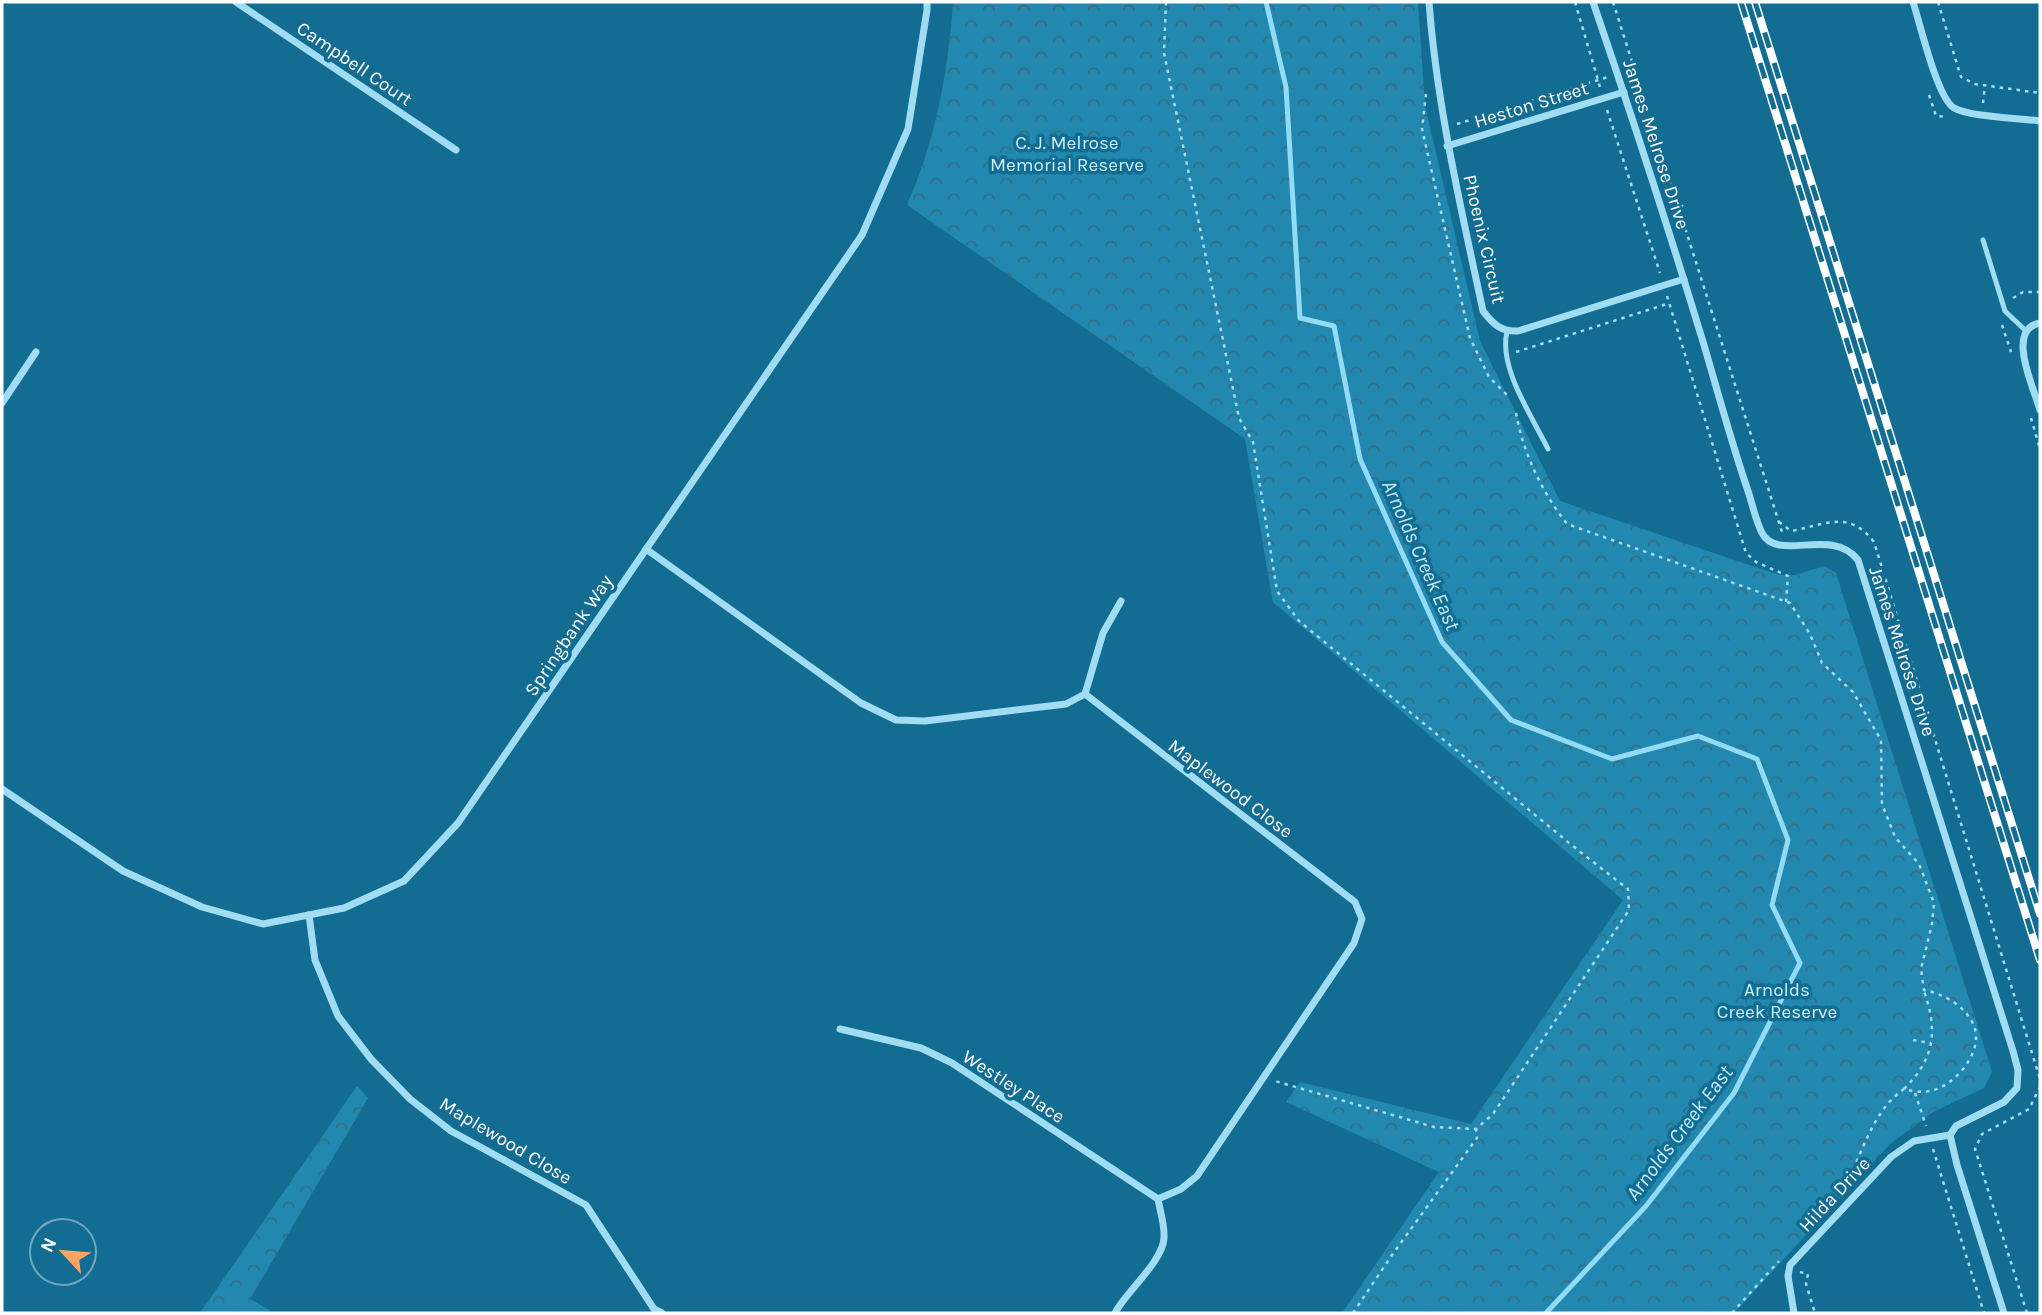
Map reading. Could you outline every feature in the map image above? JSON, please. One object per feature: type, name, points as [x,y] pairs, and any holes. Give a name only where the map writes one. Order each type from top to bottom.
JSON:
[{"type":"street","name":"Campbell Court","points":[[236,2],[456,150]]},
{"type":"street","name":"Springbank Way","points":[[2,789],[123,871],[202,907],[263,924],[344,908],[404,881],[458,823],[862,235],[908,129],[927,2]]},
{"type":"street","name":"Phoenix Circuit","points":[[1429,2],[1433,56],[1447,146],[1483,311],[1493,324],[1507,332]]},
{"type":"street","name":"James Melrose Drive","points":[[1593,2],[1684,279],[1763,535],[1772,543],[1787,546],[1831,544],[1851,551],[1858,560],[2014,1051],[2018,1070],[2017,1088],[2004,1102],[1956,1126],[1950,1135]]},
{"type":"street","points":[[1913,2],[1947,103],[1961,111],[2040,121]]},
{"type":"street","name":"Heston Street","points":[[1447,146],[1624,92]]},
{"type":"street","points":[[1507,332],[1518,331],[1684,279]]},
{"type":"street","points":[[2040,323],[2034,324],[2026,331],[2022,340],[2022,351],[2040,410]]},
{"type":"street","points":[[2,402],[36,352]]},
{"type":"street","points":[[646,549],[861,703],[896,720],[925,721],[1066,704],[1084,694],[1103,633],[1121,601]]},
{"type":"street","name":"Maplewood Close","points":[[1084,694],[1355,902],[1362,919],[1354,943],[1197,1176],[1181,1189],[1158,1199]]},
{"type":"street","name":"Maplewood Close","points":[[309,915],[315,960],[338,1016],[371,1059],[410,1099],[451,1130],[586,1205],[654,1309],[662,1313]]},
{"type":"street","name":"Westley Place","points":[[840,1029],[921,1048],[952,1063],[1158,1199]]},
{"type":"street","points":[[1950,1135],[2004,1313]]},
{"type":"street","name":"Hilda Drive","points":[[1794,1313],[1788,1276],[1790,1265],[1891,1157],[1914,1140],[1950,1135]]},
{"type":"street","points":[[1115,1313],[1119,1304],[1154,1262],[1165,1240],[1158,1199]]},
{"type":"lane","points":[[1983,240],[2005,309],[2026,331]]},
{"type":"lane","points":[[1507,332],[1505,356],[1548,449]]},
{"type":"path","points":[[1167,2],[1164,53],[1239,418],[1253,442],[1277,591],[1299,621],[1628,889],[1629,910],[1493,1114],[1476,1129],[1434,1127],[1262,1077]]},
{"type":"path","points":[[1575,2],[1746,553],[1756,562],[1788,576],[1786,602]]},
{"type":"path","points":[[1613,2],[1787,546]]},
{"type":"path","points":[[1938,2],[1961,77],[1975,84],[2040,93]]},
{"type":"path","points":[[1423,134],[1634,68]]},
{"type":"path","points":[[1426,94],[1423,134],[1469,338],[1489,377],[1514,402],[1518,429],[1531,463],[1558,513],[1574,528],[1790,603],[1810,634],[1822,663],[1853,692],[1881,740],[1882,804],[1895,837],[1919,864],[1934,903],[1921,969],[1934,1028],[1921,1070],[1904,1089],[1891,1098],[1874,1124],[1843,1190]]},
{"type":"path","points":[[2005,309],[2015,296],[2023,292],[2040,292]]},
{"type":"path","points":[[1505,356],[1670,303]]},
{"type":"path","points":[[1779,522],[1791,531],[1827,521],[1851,524],[1859,526],[1874,542],[2040,1079]]},
{"type":"path","points":[[1904,1089],[1930,1091],[1947,1084],[1962,1072],[1974,1050],[1975,1028],[1962,1008],[1938,993],[1924,990]]},
{"type":"path","points":[[1913,1040],[1931,1043]]},
{"type":"path","points":[[2026,1313],[1975,1149],[1982,1135],[2029,1109],[2040,1087]]},
{"type":"path","points":[[1915,1091],[1984,1313]]},
{"type":"path","points":[[1353,1313],[1477,1138],[1476,1129]]},
{"type":"path","points":[[1732,1313],[1784,1255]]},
{"type":"green space","name":"Arnolds Creek Reserve","points":[[953,2],[1418,2],[1425,106],[1480,341],[1560,501],[1779,575],[1795,575],[1824,566],[1836,573],[1992,1072],[1984,1088],[1933,1112],[1890,1144],[1734,1313],[1342,1313],[1439,1172],[1286,1102],[1300,1082],[1471,1124],[1623,900],[1273,602],[1245,439],[907,205],[926,155],[939,105]]},
{"type":"green space","points":[[357,1086],[368,1098],[250,1299],[274,1313],[200,1313]]},
{"type":"waterway","name":"Arnolds Creek East","points":[[1266,2],[1286,87],[1300,318],[1334,326],[1360,459],[1442,642],[1511,720],[1612,759],[1698,736],[1757,759],[1788,840],[1772,905],[1800,963],[1734,1093],[1646,1206],[1546,1313]]},
{"type":"railway","points":[[1741,2],[2040,960]]},
{"type":"railway","points":[[1755,2],[2040,914]]},
{"type":"park label","name":"C. J. Melrose Memorial Reserve","points":[[1067,153]]}]
